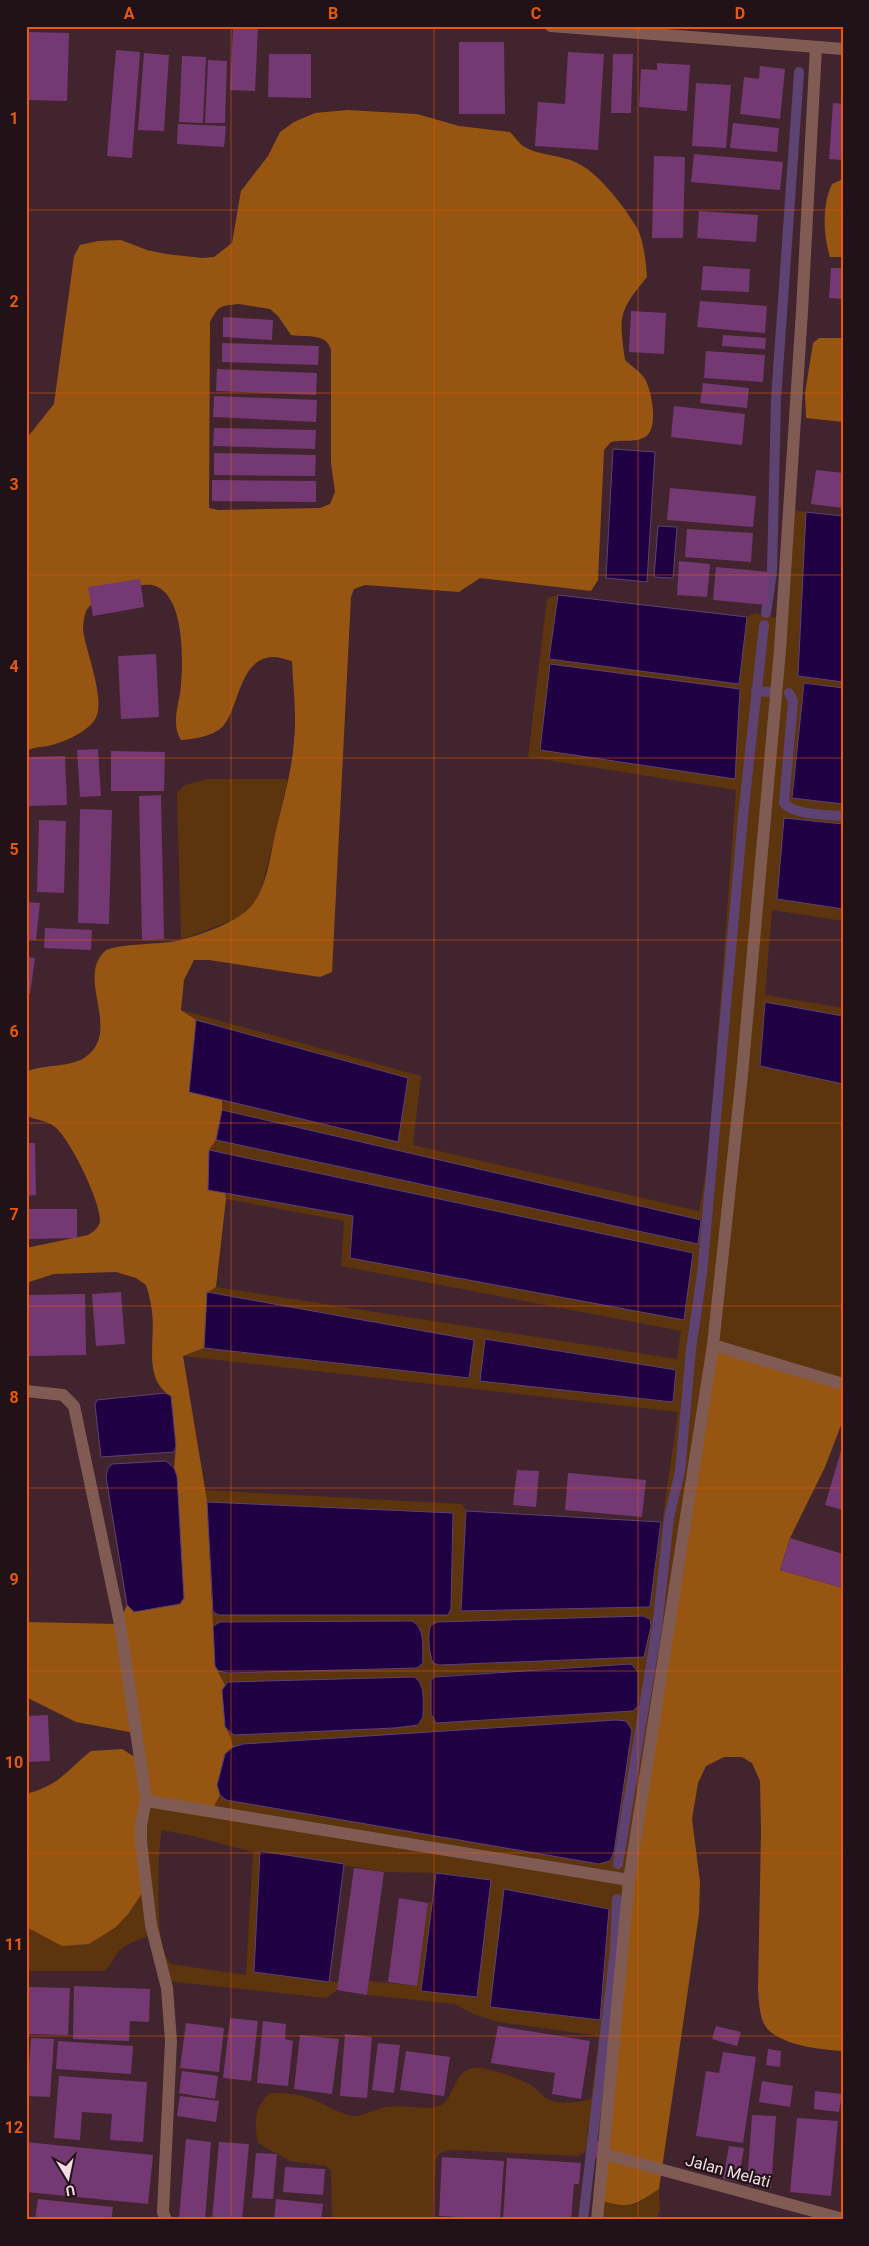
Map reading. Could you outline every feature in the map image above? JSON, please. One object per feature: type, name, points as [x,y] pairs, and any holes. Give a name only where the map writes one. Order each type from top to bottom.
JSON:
[{"type":"street","points":[[551,26],[843,50]]},
{"type":"street","points":[[597,2220],[629,1880],[713,1345],[742,1075],[780,650],[802,311],[816,47]]},
{"type":"street","points":[[713,1345],[843,1384]]},
{"type":"street","points":[[26,1391],[64,1395],[74,1406],[120,1624],[146,1799],[141,1824],[141,1842],[151,1925],[167,1988],[171,2042],[163,2212],[166,2220]]},
{"type":"street","points":[[146,1799],[152,1802],[629,1880]]},
{"type":"street","name":"Jalan Melati","points":[[604,2154],[843,2219]]},
{"type":"shaded area","points":[[347,110],[417,114],[459,126],[510,132],[523,146],[530,150],[574,161],[596,176],[612,193],[632,220],[643,246],[647,277],[626,307],[623,315],[622,333],[625,360],[641,374],[648,385],[653,409],[652,426],[645,437],[637,440],[611,442],[604,450],[598,580],[591,591],[480,578],[459,592],[365,585],[354,589],[351,597],[332,972],[320,977],[209,960],[194,960],[184,980],[181,1010],[196,1020],[190,1092],[222,1099],[222,1110],[216,1140],[209,1150],[208,1190],[225,1193],[226,1199],[216,1287],[207,1293],[204,1348],[183,1356],[207,1501],[215,1666],[225,1685],[222,1690],[225,1727],[233,1747],[225,1754],[218,1785],[220,1795],[211,1812],[147,1799],[146,1887],[129,1913],[116,1927],[89,1944],[62,1946],[26,1927],[26,1794],[55,1782],[91,1751],[122,1749],[138,1759],[135,1733],[76,1722],[26,1697],[26,1622],[119,1624],[127,1605],[134,1612],[180,1604],[184,1598],[177,1476],[174,1468],[176,1446],[171,1396],[162,1389],[156,1380],[153,1369],[153,1323],[146,1285],[136,1278],[116,1272],[54,1274],[26,1283],[26,1248],[88,1235],[97,1228],[100,1221],[96,1200],[84,1171],[61,1134],[48,1123],[26,1116],[26,1072],[82,1059],[97,1044],[100,1032],[100,1018],[95,976],[97,963],[104,952],[117,947],[173,942],[209,931],[238,917],[252,905],[265,879],[287,786],[293,752],[295,711],[292,661],[276,657],[263,659],[247,673],[229,716],[220,729],[198,738],[181,740],[176,727],[176,713],[181,685],[180,628],[171,600],[163,590],[152,585],[142,585],[107,595],[92,604],[85,614],[83,629],[97,690],[98,713],[94,721],[85,730],[60,743],[34,748],[26,752],[26,437],[54,404],[74,256],[80,245],[98,241],[121,240],[147,250],[166,254],[202,258],[214,257],[232,243],[241,191],[268,156],[280,132],[294,122],[315,113]],"holes":[[[239,304],[270,309],[278,316],[291,335],[321,338],[329,344],[331,350],[331,463],[335,492],[330,504],[320,508],[218,510],[209,508],[210,322],[218,309],[224,306]]]},
{"type":"shaded area","points":[[843,179],[843,257],[830,257],[825,230],[826,201],[832,184]]},
{"type":"shaded area","points":[[819,338],[843,338],[843,422],[806,418],[805,393],[813,343]]},
{"type":"shaded area","points":[[613,449],[655,452],[647,582],[606,578]]},
{"type":"shaded area","points":[[789,509],[806,512],[798,675],[843,682],[843,688],[804,683],[792,798],[843,804],[843,824],[784,818],[777,899],[843,909],[843,921],[772,910],[765,995],[843,1008],[843,1016],[765,1003],[760,1066],[843,1084],[843,1384],[713,1345],[606,2134],[587,2129],[591,2148],[578,2156],[450,2150],[440,2153],[436,2158],[433,2210],[433,2215],[439,2220],[332,2220],[331,2170],[325,2166],[290,2161],[258,2143],[256,2116],[261,2104],[270,2093],[301,2096],[354,2116],[393,2106],[431,2108],[443,2104],[448,2099],[464,2072],[482,2068],[522,2081],[553,2101],[572,2102],[591,2099],[599,2036],[499,2022],[473,2014],[455,2004],[367,1995],[369,1981],[417,1986],[428,1903],[432,1901],[421,1990],[477,1997],[491,1880],[436,1873],[384,1872],[260,1851],[254,1972],[339,1982],[337,1990],[326,1998],[166,1981],[154,1935],[123,1948],[104,1971],[26,1971],[26,1927],[62,1946],[116,1927],[129,1913],[146,1887],[146,1799],[211,1812],[220,1795],[227,1800],[599,1864],[614,1852],[632,1730],[626,1721],[616,1720],[243,1744],[233,1747],[229,1733],[235,1735],[395,1728],[228,1682],[225,1685],[218,1671],[228,1673],[417,1668],[419,1625],[412,1621],[220,1622],[213,1626],[213,1612],[219,1615],[447,1615],[451,1609],[453,1513],[207,1502],[205,1490],[462,1504],[466,1511],[461,1611],[650,1607],[678,1412],[183,1356],[204,1348],[469,1377],[474,1340],[207,1292],[216,1287],[677,1359],[681,1331],[341,1266],[344,1221],[226,1199],[225,1193],[353,1216],[351,1258],[693,1253],[209,1150],[216,1140],[697,1244],[701,1220],[222,1110],[222,1099],[398,1141],[408,1078],[196,1020],[181,1010],[421,1076],[413,1145],[699,1211],[709,1156],[736,790],[528,757],[547,598],[558,595],[549,659],[739,684],[747,617],[754,613],[782,619]],"holes":[[[485,1339],[676,1370],[673,1402],[480,1381]],[[650,1619],[651,1626],[644,1657],[439,1665]],[[631,1664],[636,1667],[431,1681],[434,1677]],[[162,1830],[253,1852],[246,1975],[170,1964],[163,1950],[161,1939],[158,1890]]]},
{"type":"shaded area","points":[[806,512],[843,516],[843,682],[798,676]]},
{"type":"shaded area","points":[[658,526],[677,527],[673,578],[654,577]]},
{"type":"shaded area","points":[[558,595],[747,617],[739,684],[549,659]]},
{"type":"shaded area","points":[[550,664],[740,689],[735,779],[540,750]]},
{"type":"shaded area","points":[[804,683],[843,688],[843,804],[792,798]]},
{"type":"shaded area","points":[[208,779],[288,779],[262,888],[252,906],[238,918],[181,940],[177,793],[185,785]]},
{"type":"shaded area","points":[[784,818],[843,824],[843,909],[777,899]]},
{"type":"shaded area","points":[[765,1002],[843,1016],[843,1084],[760,1066]]},
{"type":"shaded area","points":[[196,1020],[408,1078],[398,1142],[189,1092]]},
{"type":"shaded area","points":[[222,1110],[701,1220],[698,1244],[216,1140]]},
{"type":"shaded area","points":[[209,1150],[693,1253],[684,1320],[350,1258],[353,1216],[208,1190]]},
{"type":"shaded area","points":[[207,1292],[474,1340],[469,1378],[204,1348]]},
{"type":"shaded area","points":[[485,1339],[676,1370],[673,1402],[480,1381]]},
{"type":"shaded area","points":[[713,1345],[843,1384],[843,1420],[825,1467],[790,1538],[780,1570],[843,1588],[843,2051],[813,2048],[791,2042],[772,2033],[762,2019],[758,1989],[760,1781],[752,1763],[742,1757],[724,1757],[706,1766],[698,1783],[692,1819],[700,1882],[699,1914],[659,2189],[637,2202],[625,2205],[599,2200],[629,1880]]},
{"type":"shaded area","points":[[165,1393],[171,1396],[176,1446],[174,1452],[101,1457],[95,1405],[97,1400]]},
{"type":"shaded area","points":[[166,1461],[174,1468],[177,1476],[184,1598],[180,1604],[134,1612],[127,1605],[106,1477],[108,1468],[112,1464]]},
{"type":"shaded area","points":[[207,1502],[453,1513],[451,1609],[448,1615],[219,1615],[213,1612]]},
{"type":"shaded area","points":[[466,1511],[661,1522],[650,1607],[461,1611]]},
{"type":"shaded area","points":[[643,1616],[650,1619],[651,1626],[644,1657],[439,1665],[433,1663],[430,1649],[431,1625],[438,1622]]},
{"type":"shaded area","points":[[412,1621],[419,1629],[422,1639],[423,1663],[417,1668],[228,1673],[218,1671],[215,1666],[213,1626],[220,1622]]},
{"type":"shaded area","points":[[631,1664],[638,1672],[638,1706],[633,1711],[436,1723],[431,1714],[431,1681],[434,1677]]},
{"type":"shaded area","points":[[414,1677],[420,1684],[423,1695],[423,1717],[418,1725],[395,1728],[234,1735],[225,1727],[222,1690],[228,1682]]},
{"type":"shaded area","points":[[616,1720],[626,1721],[632,1730],[614,1852],[610,1861],[599,1864],[226,1800],[220,1795],[217,1785],[225,1754],[233,1747],[243,1744]]},
{"type":"shaded area","points":[[260,1851],[344,1864],[329,1982],[254,1972]]},
{"type":"shaded area","points":[[436,1873],[491,1880],[477,1997],[421,1991]]},
{"type":"shaded area","points":[[504,1889],[609,1909],[600,2020],[490,2007]]},
{"type":"shaded area","points":[[659,2189],[660,2208],[657,2220],[597,2220],[599,2200],[637,2204]]},
{"type":"building","points":[[233,26],[258,27],[255,91],[230,90]]},
{"type":"building","points":[[26,32],[69,33],[67,101],[26,100]]},
{"type":"building","points":[[459,42],[504,42],[505,114],[459,114]]},
{"type":"building","points":[[116,50],[140,52],[132,158],[107,156]]},
{"type":"building","points":[[568,52],[604,54],[598,150],[535,146],[538,102],[565,104]]},
{"type":"building","points":[[144,53],[169,55],[164,131],[138,130]]},
{"type":"building","points":[[269,54],[311,54],[311,98],[268,97]]},
{"type":"building","points":[[613,54],[633,54],[631,113],[611,113]]},
{"type":"building","points":[[182,56],[206,57],[203,123],[179,122]]},
{"type":"building","points":[[208,60],[227,61],[225,123],[205,123]]},
{"type":"building","points":[[657,63],[690,65],[687,111],[639,107],[641,69],[657,70]]},
{"type":"building","points":[[760,66],[785,69],[780,119],[740,114],[744,77],[759,79]]},
{"type":"building","points":[[696,83],[731,85],[726,148],[692,146]]},
{"type":"building","points":[[833,103],[843,104],[843,160],[829,159]]},
{"type":"building","points":[[733,123],[779,128],[777,152],[730,148]]},
{"type":"building","points":[[178,124],[226,126],[224,147],[177,144]]},
{"type":"building","points":[[694,154],[783,162],[780,190],[691,182]]},
{"type":"building","points":[[654,156],[685,157],[683,238],[652,238]]},
{"type":"building","points":[[699,211],[758,215],[756,242],[697,238]]},
{"type":"building","points":[[703,266],[750,269],[749,292],[701,290]]},
{"type":"building","points":[[831,268],[843,268],[843,299],[829,298]]},
{"type":"building","points":[[700,301],[767,306],[765,333],[697,327]]},
{"type":"building","points":[[631,311],[666,313],[664,354],[629,352]]},
{"type":"building","points":[[223,317],[273,320],[272,340],[223,337]]},
{"type":"building","points":[[723,335],[766,338],[765,349],[722,346]]},
{"type":"building","points":[[222,343],[319,346],[318,365],[222,362]]},
{"type":"building","points":[[706,351],[765,355],[763,382],[704,378]]},
{"type":"building","points":[[217,369],[317,373],[316,395],[216,391]]},
{"type":"building","points":[[703,383],[749,388],[747,408],[700,403]]},
{"type":"building","points":[[214,396],[317,400],[316,422],[213,417]]},
{"type":"building","points":[[674,406],[745,414],[742,445],[671,437]]},
{"type":"building","points":[[214,428],[316,430],[315,449],[213,446]]},
{"type":"building","points":[[214,453],[316,455],[315,476],[214,475]]},
{"type":"building","points":[[816,470],[843,473],[843,508],[811,504]]},
{"type":"building","points":[[212,480],[316,481],[316,502],[212,501]]},
{"type":"building","points":[[670,488],[756,496],[753,527],[667,520]]},
{"type":"building","points":[[687,529],[753,533],[751,562],[685,557]]},
{"type":"building","points":[[679,561],[710,564],[707,597],[677,595]]},
{"type":"building","points":[[716,567],[770,572],[767,605],[713,600]]},
{"type":"building","points":[[140,579],[144,607],[93,616],[88,587]]},
{"type":"building","points":[[156,654],[159,717],[121,719],[118,656]]},
{"type":"building","points":[[98,749],[101,796],[80,797],[77,750]]},
{"type":"building","points":[[111,751],[165,752],[164,791],[111,791]]},
{"type":"building","points":[[65,756],[67,805],[29,806],[27,757]]},
{"type":"building","points":[[161,795],[164,939],[142,940],[139,796]]},
{"type":"building","points":[[80,809],[112,810],[109,924],[78,923]]},
{"type":"building","points":[[39,820],[66,821],[64,893],[37,892]]},
{"type":"building","points":[[26,902],[40,903],[36,940],[26,939]]},
{"type":"building","points":[[45,928],[92,930],[91,950],[44,948]]},
{"type":"building","points":[[26,957],[35,958],[30,994],[26,993]]},
{"type":"building","points":[[26,1143],[35,1143],[36,1195],[26,1196]]},
{"type":"building","points":[[26,1209],[77,1209],[77,1238],[26,1239]]},
{"type":"building","points":[[121,1292],[125,1344],[96,1346],[92,1294]]},
{"type":"building","points":[[85,1294],[86,1355],[26,1356],[26,1295]]},
{"type":"building","points":[[843,1444],[843,1510],[825,1505]]},
{"type":"building","points":[[517,1470],[539,1471],[536,1507],[513,1505]]},
{"type":"building","points":[[568,1473],[646,1480],[642,1517],[565,1510]]},
{"type":"building","points":[[26,1536],[29,1537],[28,1572],[26,1572]]},
{"type":"building","points":[[790,1538],[843,1554],[843,1588],[780,1570]]},
{"type":"building","points":[[48,1715],[50,1761],[26,1762],[26,1716]]},
{"type":"building","points":[[354,1868],[384,1872],[367,1995],[337,1990]]},
{"type":"building","points":[[399,1898],[428,1903],[417,1986],[388,1982]]},
{"type":"building","points":[[74,1986],[150,1989],[149,2022],[130,2021],[129,2041],[73,2039]]},
{"type":"building","points":[[28,1987],[70,1988],[68,2035],[27,2034]]},
{"type":"building","points":[[230,2018],[258,2021],[251,2081],[223,2078]]},
{"type":"building","points":[[263,2021],[286,2024],[285,2039],[293,2041],[288,2086],[257,2083]]},
{"type":"building","points":[[186,2023],[224,2028],[219,2072],[180,2068]]},
{"type":"building","points":[[498,2026],[590,2041],[581,2099],[552,2094],[555,2073],[491,2063]]},
{"type":"building","points":[[716,2026],[741,2032],[737,2046],[712,2039]]},
{"type":"building","points":[[345,2034],[372,2037],[367,2098],[340,2096]]},
{"type":"building","points":[[300,2035],[339,2039],[332,2094],[294,2089]]},
{"type":"building","points":[[31,2038],[54,2039],[50,2097],[27,2096]]},
{"type":"building","points":[[58,2041],[133,2046],[131,2074],[56,2069]]},
{"type":"building","points":[[378,2043],[400,2045],[394,2093],[372,2090]]},
{"type":"building","points":[[768,2049],[781,2051],[780,2067],[766,2065]]},
{"type":"building","points":[[406,2051],[450,2057],[444,2096],[400,2090]]},
{"type":"building","points":[[723,2052],[756,2057],[743,2143],[696,2136],[706,2071],[719,2073]]},
{"type":"building","points":[[182,2071],[218,2076],[215,2099],[179,2093]]},
{"type":"building","points":[[59,2076],[147,2082],[143,2142],[110,2140],[112,2114],[82,2112],[80,2140],[54,2138]]},
{"type":"building","points":[[762,2081],[793,2086],[790,2107],[759,2102]]},
{"type":"building","points":[[815,2091],[842,2094],[839,2112],[814,2109]]},
{"type":"building","points":[[180,2096],[219,2101],[216,2122],[177,2116]]},
{"type":"building","points":[[752,2115],[776,2116],[771,2188],[747,2185]]},
{"type":"building","points":[[797,2118],[838,2121],[831,2196],[790,2192]]},
{"type":"building","points":[[186,2139],[211,2142],[205,2220],[179,2218]]},
{"type":"building","points":[[596,2141],[602,2142],[599,2158],[593,2158]]},
{"type":"building","points":[[26,2142],[153,2155],[148,2204],[26,2192]]},
{"type":"building","points":[[219,2142],[249,2144],[242,2220],[212,2220]]},
{"type":"building","points":[[729,2146],[744,2148],[738,2182],[723,2179]]},
{"type":"building","points":[[256,2153],[277,2154],[273,2199],[252,2198]]},
{"type":"building","points":[[442,2157],[504,2161],[500,2219],[439,2216]]},
{"type":"building","points":[[507,2158],[581,2163],[579,2184],[574,2184],[571,2220],[503,2220]]},
{"type":"building","points":[[285,2167],[325,2169],[323,2195],[283,2192]]},
{"type":"building","points":[[38,2199],[113,2207],[111,2220],[35,2220]]},
{"type":"building","points":[[276,2199],[323,2204],[321,2220],[274,2220]]},
{"type":"waterway","points":[[766,613],[772,572],[776,399],[799,72]]},
{"type":"waterway","points":[[618,1864],[657,1628],[669,1518],[680,1471],[691,1349],[702,1274],[743,816],[764,625]]},
{"type":"waterway","points":[[756,691],[769,692]]},
{"type":"waterway","points":[[789,693],[793,701],[784,803],[795,810],[803,812],[843,816]]},
{"type":"waterway","points":[[583,2220],[615,1949],[617,1899]]}]
